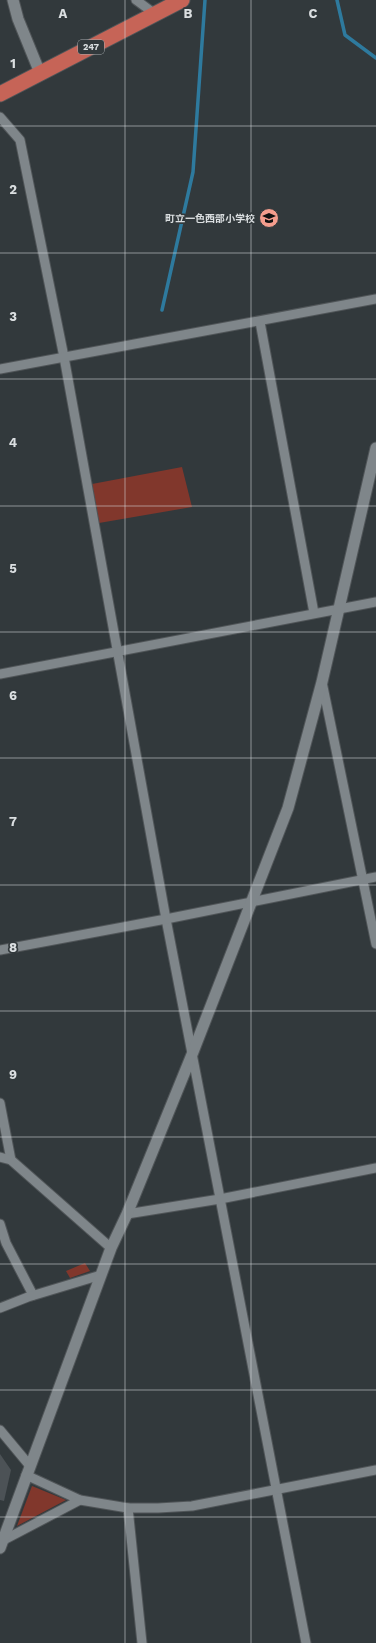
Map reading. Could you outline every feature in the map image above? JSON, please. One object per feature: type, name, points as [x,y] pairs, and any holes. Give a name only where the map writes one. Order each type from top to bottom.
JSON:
[{"type":"highway","name":"247","points":[[0,94],[182,0]]},
{"type":"street","points":[[13,0],[18,19],[40,73]]},
{"type":"street","points":[[136,0],[155,14]]},
{"type":"street","points":[[0,117],[20,140],[64,357],[166,919],[193,1052],[306,1643]]},
{"type":"street","points":[[0,369],[260,322],[376,299]]},
{"type":"street","points":[[260,322],[314,613]]},
{"type":"street","points":[[1,1544],[111,1248],[127,1214],[193,1052],[288,808],[322,682],[376,448]]},
{"type":"street","points":[[0,674],[338,608],[376,602]]},
{"type":"street","points":[[322,682],[376,944]]},
{"type":"street","points":[[0,950],[166,919],[376,877]]},
{"type":"street","points":[[0,1103],[11,1160]]},
{"type":"street","points":[[0,1157],[11,1160],[111,1248]]},
{"type":"street","points":[[127,1214],[220,1199],[376,1168]]},
{"type":"street","points":[[0,1224],[6,1243],[33,1296]]},
{"type":"street","points":[[0,1308],[101,1275]]},
{"type":"street","points":[[0,1430],[28,1470],[80,1500],[128,1508],[192,1506],[277,1488],[376,1470]]},
{"type":"street","points":[[1,1544],[80,1500]]},
{"type":"street","points":[[128,1508],[142,1643]]},
{"type":"shaded area","points":[[182,467],[192,507],[99,523],[92,484]]},
{"type":"shaded area","points":[[85,1263],[90,1271],[70,1278],[66,1271]]},
{"type":"shaded area","points":[[32,1486],[66,1500],[17,1526]]},
{"type":"building","points":[[0,1454],[11,1470],[4,1501],[0,1500]]},
{"type":"waterway","points":[[162,310],[193,172],[205,0]]},
{"type":"waterway","points":[[337,0],[345,35],[376,58]]},
{"type":"place","name":"町立一色西部小学校","points":[[269,218]]}]
